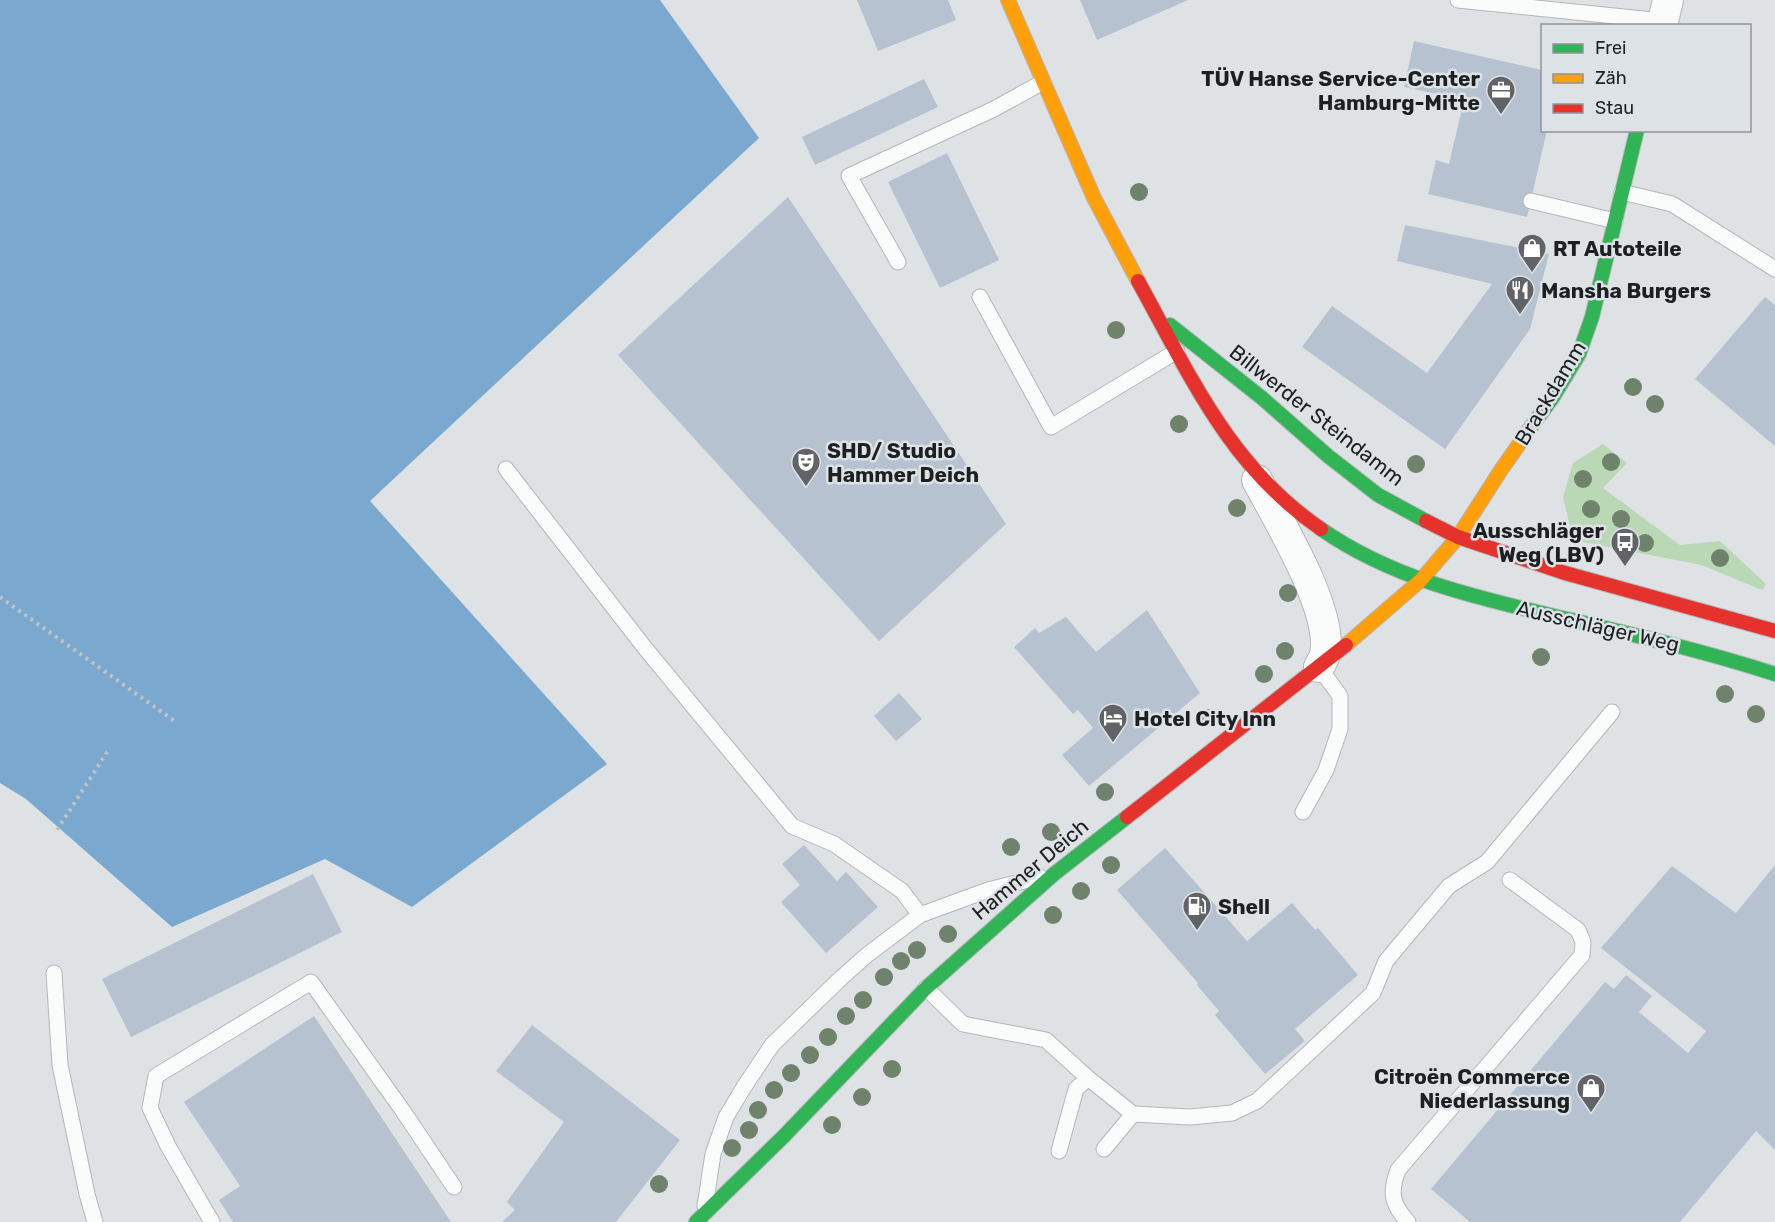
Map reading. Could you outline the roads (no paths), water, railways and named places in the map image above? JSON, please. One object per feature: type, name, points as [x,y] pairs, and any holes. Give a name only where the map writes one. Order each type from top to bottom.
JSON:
[{"type":"main road","name":"Billwerder Steindamm","points":[[1008,0],[1096,201],[1177,351],[1226,434],[1252,469],[1282,500],[1309,522],[1384,566],[1420,580]]},
{"type":"main road","name":"Brackdamm","points":[[1420,580],[1458,537],[1580,354],[1592,316],[1637,132]]},
{"type":"main road","name":"Billwerder Steindamm","points":[[1157,315],[1378,495],[1458,537]]},
{"type":"main road","name":"Ausschläger Weg","points":[[1458,537],[1565,573],[1775,631]]},
{"type":"main road","name":"Ausschläger Weg","points":[[1420,580],[1562,619],[1728,658],[1775,674]]},
{"type":"main road","name":"Hammer Deich","points":[[700,1218],[784,1136],[926,988],[1054,874],[1319,667],[1384,614],[1420,580]]},
{"type":"street","points":[[1252,469],[1314,592],[1323,620],[1325,655],[1319,667]]},
{"type":"lane","points":[[1458,0],[1664,16]]},
{"type":"lane","points":[[898,262],[849,176],[994,109],[1043,82]]},
{"type":"lane","points":[[1622,192],[1672,204],[1775,269]]},
{"type":"lane","points":[[1531,201],[1615,221]]},
{"type":"lane","points":[[980,297],[1051,427],[1177,351]]},
{"type":"lane","points":[[506,470],[645,648],[792,826],[834,844],[902,891],[920,915]]},
{"type":"lane","points":[[1303,812],[1326,770],[1340,729],[1340,696],[1319,667]]},
{"type":"lane","points":[[926,988],[963,1024],[1046,1040],[1088,1078],[1134,1114],[1190,1117],[1232,1113],[1257,1101],[1373,993],[1386,960],[1449,886],[1487,862],[1612,712]]},
{"type":"lane","points":[[700,1218],[713,1154],[726,1117],[772,1045],[867,955],[920,915],[988,890],[1054,874]]},
{"type":"lane","points":[[1408,1222],[1395,1202],[1392,1187],[1398,1170],[1582,955],[1583,942],[1578,930],[1510,880]]},
{"type":"lane","points":[[54,973],[60,1065],[95,1222]]},
{"type":"lane","points":[[212,1222],[168,1146],[150,1108],[156,1076],[311,982],[454,1187]]},
{"type":"lane","points":[[1059,1151],[1076,1089],[1088,1078]]},
{"type":"lane","points":[[1104,1149],[1134,1114]]},
{"type":"water","points":[[0,0],[660,0],[759,138],[370,501],[607,764],[412,907],[325,859],[172,927],[26,799],[0,783]]},
{"type":"place","name":"TÜV Hanse Service-Center Hamburg-Mitte","points":[[1501,116]]},
{"type":"place","name":"RT Autoteile","points":[[1532,274]]},
{"type":"place","name":"Mansha Burgers","points":[[1520,316]]},
{"type":"place","name":"SHD/ Studio Hammer Deich","points":[[806,488]]},
{"type":"place","name":"Ausschläger Weg (LBV)","points":[[1625,568]]},
{"type":"place","name":"Hotel City Inn","points":[[1113,744]]},
{"type":"place","name":"Shell","points":[[1197,932]]},
{"type":"place","name":"Citroën Commerce Niederlassung","points":[[1591,1114]]}]
